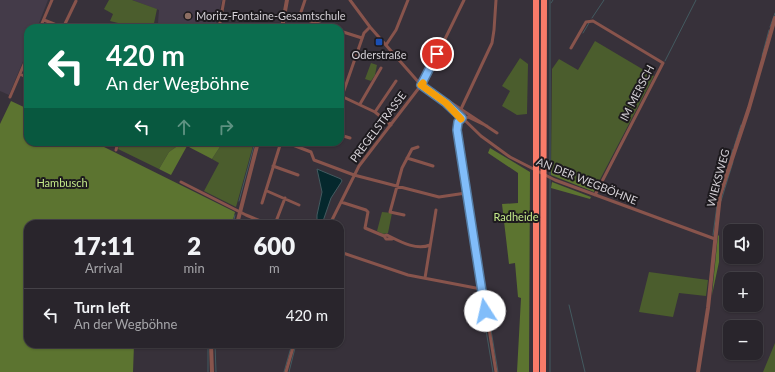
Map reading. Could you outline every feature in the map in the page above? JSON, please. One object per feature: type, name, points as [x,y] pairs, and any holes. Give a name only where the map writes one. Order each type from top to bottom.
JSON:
[{"type":"highway","points":[[536,0],[536,372]]},
{"type":"highway","points":[[543,372],[544,0]]},
{"type":"street","points":[[42,24],[52,0]]},
{"type":"street","points":[[220,24],[224,0]]},
{"type":"street","points":[[283,24],[287,0]]},
{"type":"street","points":[[305,0],[300,15],[302,18],[319,24]]},
{"type":"street","name":"AN DER WEGBÖHNE","points":[[350,0],[370,27],[421,85],[446,103],[497,148],[524,166],[555,180],[715,240]]},
{"type":"street","points":[[386,45],[396,30],[408,0]]},
{"type":"street","name":"PREGELSTRASSE","points":[[332,220],[359,166],[421,85],[464,0]]},
{"type":"street","points":[[461,109],[492,43],[496,0]]},
{"type":"street","points":[[66,24],[76,1]]},
{"type":"street","name":"WIEKSWEG","points":[[698,372],[708,308],[720,195],[749,108],[775,18]]},
{"type":"street","points":[[44,20],[54,24]]},
{"type":"street","name":"IM MERSCH","points":[[571,48],[586,22],[593,21],[662,62],[595,195]]},
{"type":"street","points":[[344,88],[362,38],[370,27]]},
{"type":"street","points":[[344,32],[362,38]]},
{"type":"street","points":[[10,97],[24,64]]},
{"type":"street","points":[[360,104],[381,68]]},
{"type":"street","points":[[20,74],[24,76]]},
{"type":"street","points":[[375,112],[396,81]]},
{"type":"street","points":[[344,97],[375,112],[391,125]]},
{"type":"street","name":"AN DER WEGBÖHNE","points":[[446,103],[450,102],[497,133]]},
{"type":"street","name":"AN DER WEGBÖHNE","points":[[463,119],[468,117],[489,127]]},
{"type":"street","points":[[463,119],[458,122],[457,130],[481,289],[496,372]]},
{"type":"street","points":[[344,136],[350,138]]},
{"type":"street","points":[[116,150],[117,146]]},
{"type":"street","points":[[238,220],[257,146]]},
{"type":"street","points":[[262,203],[267,191],[280,146]]},
{"type":"street","points":[[295,146],[310,152],[314,160],[354,175],[439,197],[466,192]]},
{"type":"street","points":[[404,215],[390,212],[407,158],[412,149],[418,147]]},
{"type":"street","points":[[407,158],[433,166]]},
{"type":"street","points":[[273,166],[298,175]]},
{"type":"street","points":[[181,182],[259,220]]},
{"type":"street","points":[[267,191],[299,205]]},
{"type":"street","points":[[277,220],[285,198]]},
{"type":"street","points":[[341,202],[368,212],[365,228],[384,236],[387,235],[392,239],[425,248],[429,254]]},
{"type":"street","points":[[425,278],[436,210]]},
{"type":"street","points":[[425,248],[430,245]]},
{"type":"street","points":[[344,253],[385,268],[425,278],[481,289]]},
{"type":"street","points":[[211,348],[212,372]]},
{"type":"street","points":[[286,372],[293,348]]},
{"type":"shaded area","points":[[0,0],[48,0],[39,24],[24,24],[24,59],[9,95],[0,91]]},
{"type":"shaded area","name":"Moritz-Fontaine-Gesamtschule","points":[[132,0],[222,0],[216,24],[158,23],[159,10]]},
{"type":"green space","points":[[109,0],[132,0],[157,9],[154,24],[122,24],[110,21],[113,14],[104,9]]},
{"type":"green space","points":[[595,41],[654,76],[595,189],[551,169],[552,69],[559,59],[578,70]]},
{"type":"green space","points":[[520,58],[528,64],[527,114],[517,115],[502,106],[510,91],[502,86]]},
{"type":"green space","points":[[371,63],[377,65],[375,75],[371,81],[365,79]]},
{"type":"green space","name":"Hambusch","points":[[11,101],[24,107],[24,146],[102,146],[235,212],[233,220],[24,220],[24,348],[134,348],[133,372],[0,372],[0,124]]},
{"type":"green space","points":[[119,146],[177,146],[169,152],[159,169],[118,149]]},
{"type":"green space","points":[[177,146],[187,146],[171,175],[159,169],[169,152]]},
{"type":"green space","points":[[187,146],[220,146],[212,159]]},
{"type":"green space","points":[[220,146],[253,146],[236,207],[204,191],[219,163],[212,159]]},
{"type":"green space","name":"Radheide","points":[[490,148],[530,172],[529,372],[517,372],[521,298],[518,297],[515,263],[509,264],[502,204],[518,203],[518,173],[488,153]]},
{"type":"green space","points":[[551,169],[595,189],[594,192],[551,175]]},
{"type":"green space","points":[[552,182],[591,197],[590,199],[551,188]]},
{"type":"green space","points":[[382,212],[392,213],[388,233],[383,234],[377,231]]},
{"type":"green space","points":[[718,235],[719,262],[712,295]]},
{"type":"green space","points":[[649,272],[708,280],[706,296],[679,293],[673,317],[639,312]]},
{"type":"green space","points":[[775,343],[775,372],[763,372]]},
{"type":"water","points":[[317,169],[341,179],[342,181],[331,198],[323,220],[317,220],[317,215],[322,192]]},
{"type":"waterway","points":[[550,0],[550,175]]},
{"type":"waterway","points":[[592,18],[604,0]]},
{"type":"waterway","points":[[665,61],[696,0]]},
{"type":"waterway","points":[[770,27],[775,13]]},
{"type":"waterway","points":[[583,33],[589,23]]},
{"type":"waterway","points":[[762,56],[769,30]]},
{"type":"waterway","points":[[734,147],[741,125]]},
{"type":"waterway","points":[[239,201],[254,146]]},
{"type":"waterway","points":[[729,163],[733,149]]},
{"type":"waterway","points":[[721,201],[733,162]]},
{"type":"waterway","points":[[550,179],[550,372]]},
{"type":"waterway","points":[[713,235],[718,198]]},
{"type":"waterway","points":[[234,220],[235,215]]},
{"type":"waterway","points":[[569,305],[585,372]]},
{"type":"waterway","points":[[482,308],[484,317]]},
{"type":"waterway","points":[[485,324],[493,372]]},
{"type":"waterway","points":[[491,330],[498,372]]},
{"type":"waterway","points":[[208,348],[208,372]]},
{"type":"waterway","points":[[215,348],[216,372]]},
{"type":"waterway","points":[[284,372],[291,348]]},
{"type":"waterway","points":[[289,372],[295,348]]},
{"type":"slow traffic","points":[[423,83],[421,85],[424,88],[446,103],[462,118],[461,119]]},
{"type":"place","name":"Moritz-Fontaine-Gesamtschule","points":[[188,16]]},
{"type":"place","name":"Oderstraße","points":[[379,42]]},
{"type":"route","points":[[437,54],[421,85],[446,103],[462,118],[458,122],[457,130],[485,311]]}]
